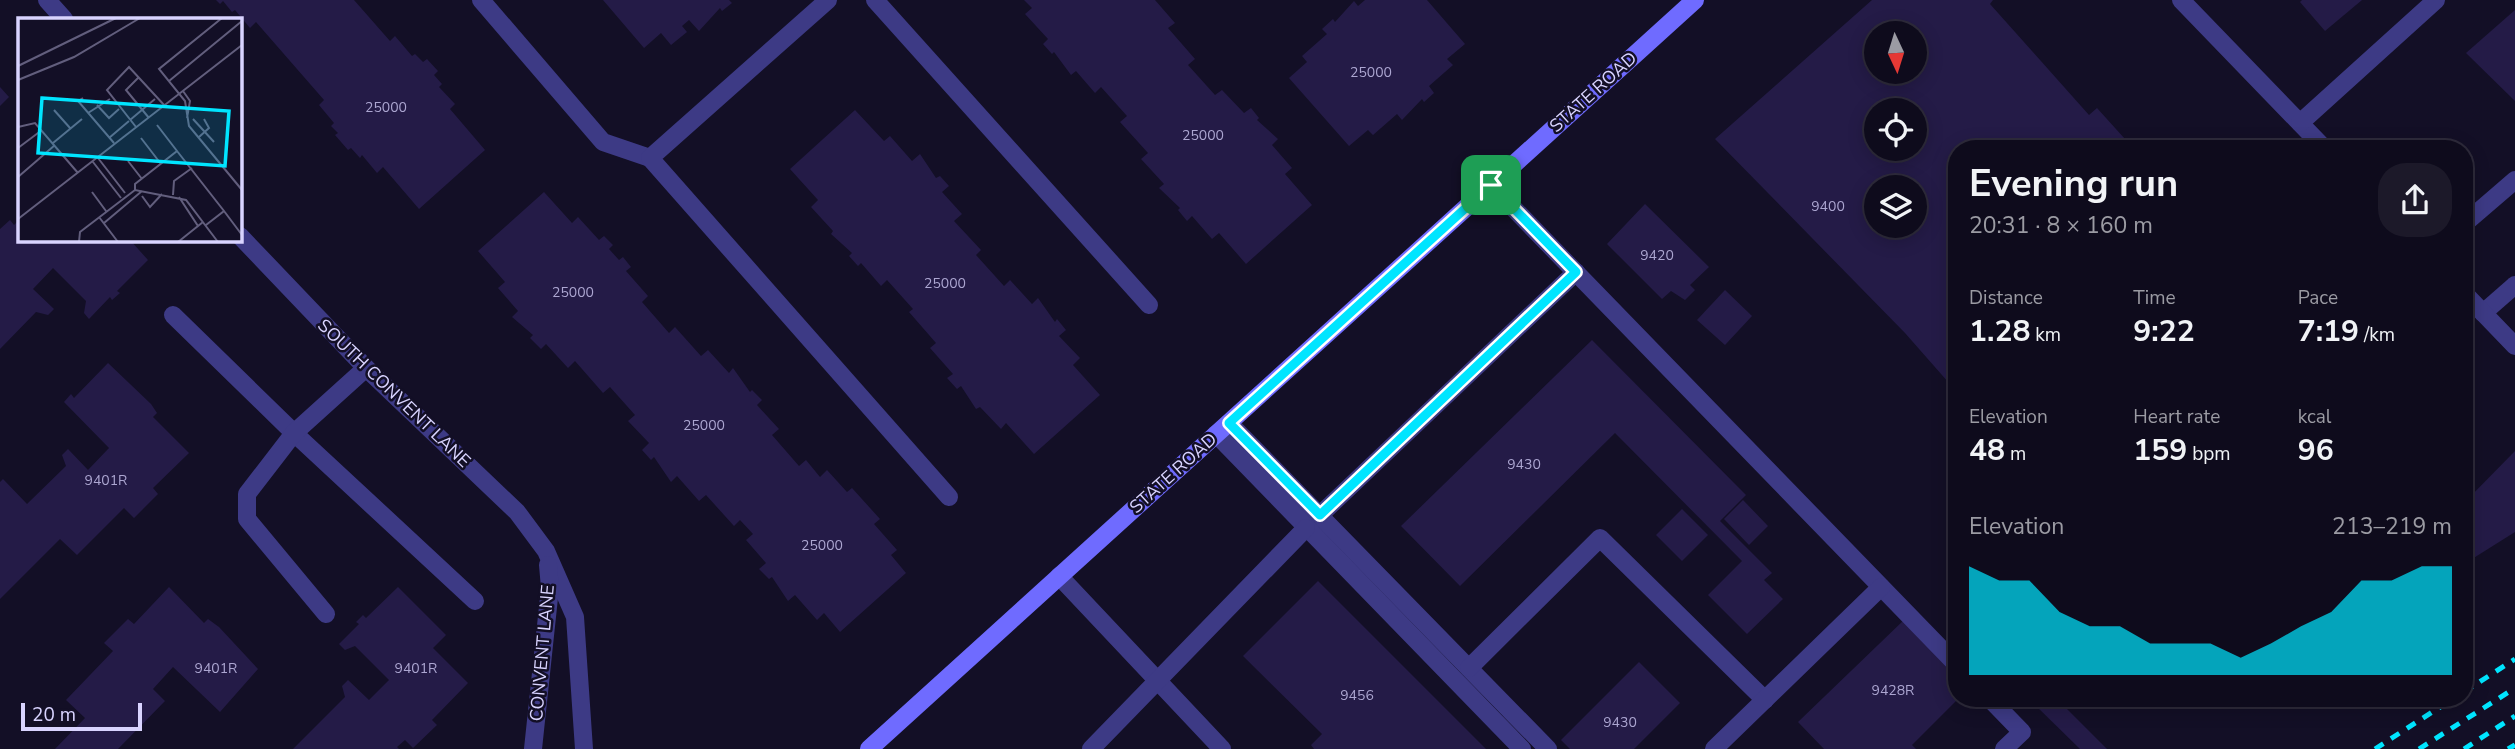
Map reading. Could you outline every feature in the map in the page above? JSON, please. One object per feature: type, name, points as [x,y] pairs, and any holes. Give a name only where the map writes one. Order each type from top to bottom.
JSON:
[{"type":"main road","name":"STATE ROAD","points":[[869,749],[1695,0]]},
{"type":"street","points":[[47,0],[63,18]]},
{"type":"street","points":[[481,0],[603,142],[650,158],[949,497]]},
{"type":"street","points":[[650,158],[828,0]]},
{"type":"street","points":[[875,0],[1149,305]]},
{"type":"street","points":[[2182,0],[2316,140]]},
{"type":"street","points":[[2300,123],[2436,0]]},
{"type":"street","points":[[2473,216],[2515,180]]},
{"type":"street","points":[[1491,185],[1948,656]]},
{"type":"street","name":"SOUTH CONVENT LANE","points":[[242,238],[366,368],[517,512],[547,551]]},
{"type":"street","points":[[1320,515],[1576,272]]},
{"type":"street","points":[[2483,313],[2515,285]]},
{"type":"street","points":[[2473,302],[2515,346]]},
{"type":"street","points":[[173,315],[294,433],[475,601]]},
{"type":"street","points":[[326,614],[247,519],[247,494],[294,433],[366,368]]},
{"type":"street","points":[[1222,428],[1320,515],[1548,749]]},
{"type":"street","points":[[1222,428],[1306,528],[1521,749]]},
{"type":"street","points":[[1091,749],[1306,528]]},
{"type":"street","points":[[1469,668],[1600,538],[1765,700]]},
{"type":"street","name":"CONVENT LANE","points":[[533,749],[550,588],[547,551]]},
{"type":"street","name":"CONVENT LANE","points":[[547,551],[575,617],[584,749]]},
{"type":"street","points":[[1059,576],[1222,749]]},
{"type":"street","points":[[1714,749],[1881,587]]},
{"type":"street","points":[[1998,707],[2022,732],[2004,749]]},
{"type":"building","points":[[216,0],[354,0],[390,41],[395,36],[412,56],[415,54],[423,62],[427,59],[438,71],[434,75],[442,84],[439,87],[455,104],[450,109],[485,150],[419,209],[383,167],[377,173],[362,155],[360,158],[351,148],[348,150],[335,135],[338,133],[331,126],[334,123],[319,105],[324,100],[256,22],[250,28],[235,10],[232,12],[223,1],[220,4]]},
{"type":"building","points":[[603,0],[729,0],[732,3],[722,11],[720,8],[699,31],[689,20],[682,26],[687,32],[671,45],[661,33],[644,48]]},
{"type":"building","points":[[1024,0],[1155,0],[1175,23],[1168,28],[1195,59],[1188,65],[1215,95],[1222,90],[1244,113],[1251,108],[1259,118],[1257,120],[1278,139],[1272,145],[1292,168],[1285,174],[1312,205],[1246,264],[1219,233],[1212,239],[1192,216],[1187,221],[1178,210],[1180,208],[1159,188],[1164,184],[1141,159],[1148,153],[1120,122],[1127,116],[1101,87],[1095,93],[1076,71],[1071,75],[1054,52],[1052,54],[1043,44],[1048,39],[1025,14],[1032,8]]},
{"type":"building","points":[[1365,0],[1427,0],[1465,44],[1447,59],[1453,65],[1429,86],[1434,93],[1424,102],[1422,99],[1402,120],[1397,114],[1373,135],[1368,130],[1349,146],[1289,78],[1307,62],[1302,56],[1327,34],[1322,29],[1333,19],[1335,22],[1354,1],[1358,6]]},
{"type":"building","points":[[1872,0],[1993,0],[1990,4],[2089,115],[2097,108],[2125,139],[1948,140],[1948,382],[1905,333],[1715,139]]},
{"type":"building","points":[[2362,0],[2325,31],[2300,2]]},
{"type":"building","points":[[2515,10],[2515,101],[2466,53]]},
{"type":"building","points":[[0,87],[9,97],[0,106]]},
{"type":"building","points":[[855,110],[884,141],[890,136],[912,161],[920,154],[936,178],[940,176],[949,186],[942,192],[962,214],[954,221],[981,250],[976,255],[1004,286],[1010,280],[1032,304],[1038,298],[1055,322],[1057,319],[1066,330],[1059,336],[1080,358],[1073,365],[1100,395],[1034,454],[1006,423],[1001,429],[980,407],[976,409],[961,386],[957,389],[947,378],[953,374],[930,348],[936,343],[909,312],[913,309],[887,280],[881,286],[861,263],[858,266],[849,256],[852,253],[831,234],[833,231],[811,207],[818,200],[790,169]]},
{"type":"building","points":[[544,192],[572,223],[578,217],[599,240],[604,236],[613,245],[609,249],[619,260],[623,257],[631,267],[626,271],[648,296],[642,302],[669,333],[675,327],[701,356],[708,350],[729,373],[733,368],[750,392],[752,390],[762,400],[757,405],[779,429],[772,435],[799,466],[806,460],[820,477],[827,470],[847,492],[852,488],[880,519],[874,524],[897,550],[891,555],[906,573],[840,632],[824,613],[817,620],[795,595],[788,601],[772,577],[769,579],[759,569],[766,563],[746,540],[753,534],[740,520],[734,526],[706,495],[699,501],[677,476],[671,482],[654,457],[651,460],[642,450],[649,443],[628,421],[635,415],[610,387],[603,393],[575,361],[568,368],[546,344],[541,349],[530,338],[533,335],[512,317],[518,311],[498,288],[505,282],[478,251]]},
{"type":"building","points":[[1645,204],[1709,267],[1690,285],[1695,290],[1685,300],[1671,291],[1662,299],[1607,244]]},
{"type":"building","points":[[10,220],[14,225],[18,221],[18,242],[132,242],[148,260],[117,291],[120,293],[112,300],[110,297],[89,319],[84,313],[86,301],[53,268],[33,289],[54,309],[48,315],[36,312],[0,349],[0,229]]},
{"type":"building","points":[[1725,290],[1752,316],[1725,345],[1697,320]]},
{"type":"building","points":[[1592,340],[1746,495],[1720,521],[1772,573],[1764,580],[1783,599],[1747,634],[1708,595],[1742,561],[1615,433],[1460,586],[1401,526]]},
{"type":"building","points":[[108,363],[151,404],[157,413],[153,417],[189,453],[153,488],[158,494],[134,518],[124,508],[77,555],[60,539],[0,599],[0,482],[3,479],[27,504],[66,466],[62,455],[68,449],[88,470],[109,448],[64,402],[71,394],[74,398]]},
{"type":"building","points":[[2515,451],[2515,532],[2473,558],[2473,494]]},
{"type":"building","points":[[1743,500],[1768,526],[1749,545],[1724,519]]},
{"type":"building","points":[[1682,509],[1708,535],[1682,561],[1656,535]]},
{"type":"building","points":[[1318,581],[1486,749],[1314,749],[1311,745],[1322,734],[1243,656]]},
{"type":"building","points":[[169,587],[204,623],[208,619],[219,627],[258,669],[220,712],[173,667],[153,689],[165,701],[118,749],[55,749],[85,718],[66,700],[113,651],[104,643],[128,619],[134,624]]},
{"type":"building","points":[[398,587],[446,635],[433,648],[468,683],[432,720],[437,725],[413,748],[405,740],[397,747],[399,749],[293,749],[345,697],[342,686],[348,680],[369,700],[389,680],[355,646],[345,650],[339,644],[359,624],[356,622],[363,615],[366,618]]},
{"type":"building","points":[[1905,619],[1948,662],[1950,707],[1912,745],[1916,749],[1824,749],[1798,722]]},
{"type":"building","points":[[1639,662],[1680,703],[1634,749],[1570,749],[1561,740]]},
{"type":"building","points":[[2037,707],[2065,707],[2107,749],[2080,749]]},
{"type":"railway","points":[[2473,686],[2515,659]]},
{"type":"railway","points":[[2419,749],[2515,688]]},
{"type":"railway","points":[[2375,749],[2440,707]]},
{"type":"railway","points":[[2464,749],[2515,716]]},
{"type":"railway","points":[[2508,749],[2515,745]]},
{"type":"route","points":[[1491,185],[1576,272],[1320,515],[1229,423],[1491,185]]}]
